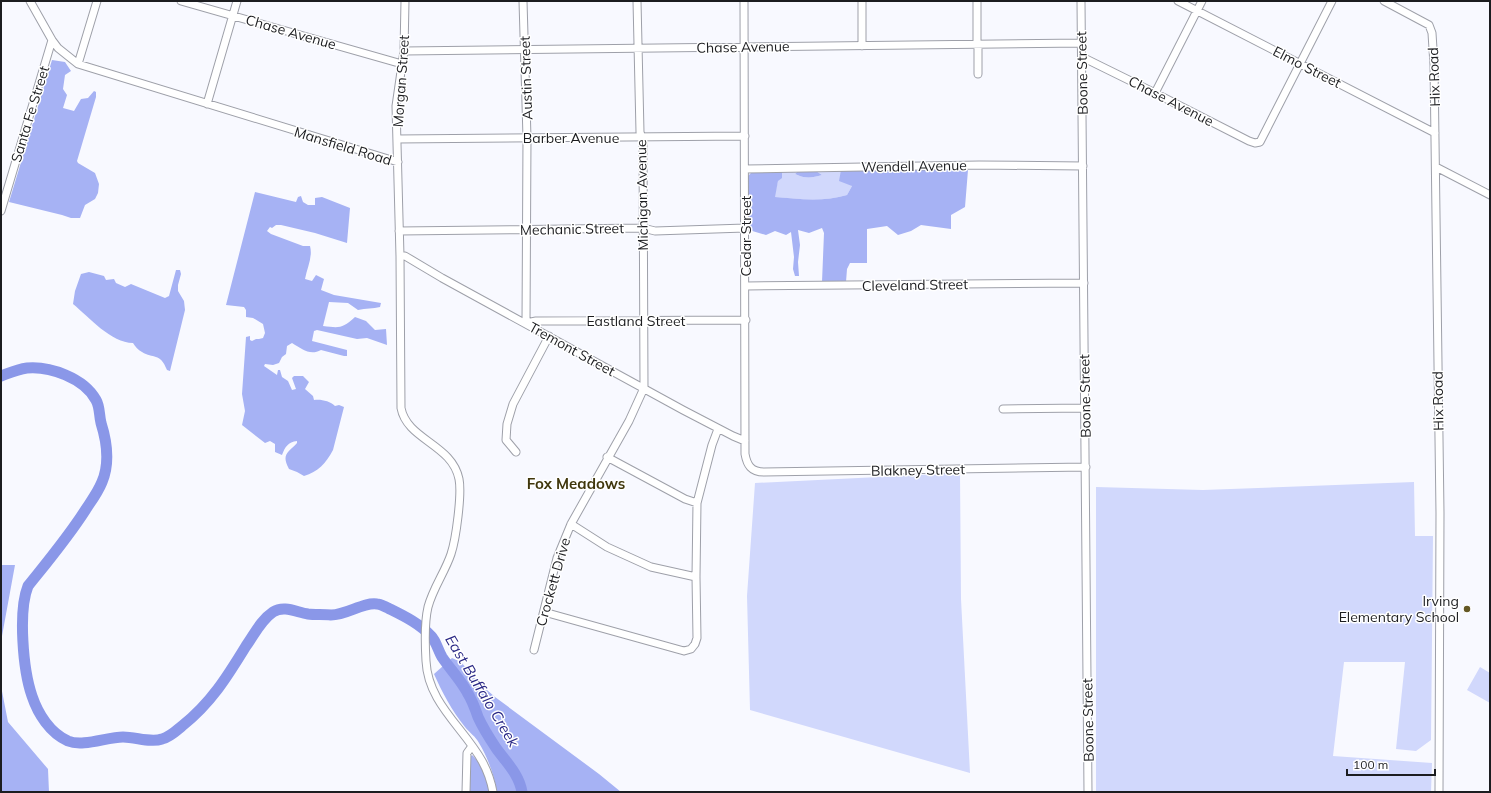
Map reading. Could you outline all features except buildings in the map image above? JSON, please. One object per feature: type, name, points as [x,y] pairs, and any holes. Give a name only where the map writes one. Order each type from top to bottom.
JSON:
[{"type":"street","name":"Mansfield Road","points":[[30,1],[58,48],[78,64],[398,162],[400,256],[400,404],[402,413],[411,428],[443,452],[454,465],[459,479],[460,491],[454,542],[449,560],[431,599],[426,620],[426,662],[428,676],[437,698],[449,717],[472,746]]},
{"type":"street","points":[[78,64],[97,1]]},
{"type":"street","name":"Chase Avenue","points":[[181,1],[402,64]]},
{"type":"street","points":[[207,104],[237,1]]},
{"type":"street","name":"Morgan Street","points":[[398,162],[396,106],[404,51],[404,1]]},
{"type":"street","name":"Austin Street","points":[[523,1],[526,50],[527,138],[526,323]]},
{"type":"street","name":"Michigan Avenue","points":[[637,1],[643,142],[644,388]]},
{"type":"street","name":"Cedar Street","points":[[744,1],[746,286],[745,441],[746,460],[751,469]]},
{"type":"street","points":[[862,1],[862,46]]},
{"type":"street","points":[[977,1],[978,74]]},
{"type":"street","name":"Boone Street","points":[[1081,1],[1088,792]]},
{"type":"street","name":"Elmo Street","points":[[1178,1],[1435,133]]},
{"type":"street","points":[[1155,92],[1202,1]]},
{"type":"street","points":[[1300,64],[1332,1]]},
{"type":"street","name":"Hix Road","points":[[1384,1],[1429,25],[1432,33],[1436,167],[1440,513],[1439,792]]},
{"type":"street","name":"Santa Fe Street","points":[[1,210],[52,40]]},
{"type":"street","name":"Chase Avenue","points":[[404,51],[1082,43]]},
{"type":"street","name":"Chase Avenue","points":[[1082,57],[1155,92],[1249,141],[1260,142],[1300,64]]},
{"type":"street","name":"Barber Avenue","points":[[397,139],[745,136]]},
{"type":"street","name":"Wendell Avenue","points":[[745,169],[964,165],[1083,166]]},
{"type":"street","points":[[1436,167],[1490,195]]},
{"type":"street","name":"Mechanic Street","points":[[399,231],[643,228],[655,231],[745,228]]},
{"type":"street","name":"Tremont Street","points":[[400,256],[405,256],[442,278],[718,429],[745,441]]},
{"type":"street","name":"Cleveland Street","points":[[746,286],[1084,283]]},
{"type":"street","name":"Eastland Street","points":[[526,323],[536,321],[746,320]]},
{"type":"street","points":[[516,452],[506,440],[507,424],[513,404],[549,336]]},
{"type":"street","name":"Crockett Drive","points":[[534,650],[557,558],[571,524],[607,457],[629,421],[644,388]]},
{"type":"street","points":[[1003,409],[1085,408]]},
{"type":"street","points":[[544,612],[684,651],[691,649],[697,638],[697,503],[712,445],[718,429]]},
{"type":"street","points":[[607,457],[685,499],[697,503]]},
{"type":"street","name":"Blakney Street","points":[[751,469],[758,472],[764,472],[1086,467]]},
{"type":"street","points":[[571,524],[607,546],[651,567],[696,577]]},
{"type":"street","points":[[466,792],[467,753],[472,746],[485,768],[493,792]]},
{"type":"shaded area","points":[[52,60],[65,62],[71,71],[65,75],[63,89],[67,95],[63,108],[74,111],[81,99],[88,98],[94,91],[96,92],[96,97],[77,161],[95,173],[99,184],[98,193],[95,199],[85,205],[80,218],[71,218],[9,202]]},
{"type":"shaded area","points":[[841,170],[852,186],[847,195],[829,199],[774,197],[782,171],[798,171],[795,174],[808,178],[822,175],[816,171]]},
{"type":"shaded area","points":[[841,170],[968,170],[965,207],[951,215],[951,229],[921,225],[911,231],[898,235],[887,226],[867,229],[867,263],[850,263],[847,269],[846,282],[822,282],[824,233],[822,228],[809,233],[798,230],[800,245],[798,262],[799,276],[795,276],[793,269],[794,257],[791,232],[786,235],[775,231],[766,235],[749,230],[748,176],[752,172],[782,171],[782,178],[778,181],[775,197],[829,199],[847,195],[852,186],[839,181]]},
{"type":"shaded area","points":[[798,171],[816,171],[822,175],[812,177],[799,176],[795,174]]},
{"type":"shaded area","points":[[255,192],[296,202],[298,197],[301,196],[303,202],[308,205],[315,205],[315,198],[322,197],[350,208],[347,243],[315,233],[281,225],[276,225],[272,228],[270,227],[267,231],[271,234],[303,246],[310,246],[310,258],[305,279],[312,281],[316,275],[324,279],[321,290],[334,295],[381,303],[380,307],[358,310],[348,303],[329,302],[323,326],[340,327],[347,324],[355,317],[366,321],[375,330],[386,329],[387,345],[367,338],[357,339],[317,330],[314,331],[312,341],[347,350],[347,356],[321,350],[317,352],[310,352],[292,343],[287,346],[286,354],[282,357],[279,363],[273,365],[265,364],[264,366],[277,375],[278,370],[280,370],[282,377],[288,381],[292,390],[296,389],[292,378],[294,376],[303,376],[309,382],[305,389],[313,396],[314,400],[325,401],[335,406],[339,405],[344,407],[333,450],[324,463],[313,472],[304,476],[289,469],[286,460],[288,452],[297,443],[297,441],[291,442],[287,445],[282,455],[275,452],[275,444],[270,441],[265,443],[242,425],[245,411],[242,394],[246,337],[250,336],[250,340],[252,341],[263,338],[265,333],[263,324],[253,318],[246,317],[246,310],[244,307],[226,305]]},
{"type":"shaded area","points":[[176,270],[180,270],[181,274],[178,291],[184,301],[185,310],[170,371],[167,370],[159,358],[146,354],[137,348],[133,343],[117,339],[109,334],[73,304],[75,291],[81,274],[89,272],[104,276],[106,280],[114,279],[116,283],[125,287],[131,284],[165,298],[169,296]]},
{"type":"shaded area","points":[[960,473],[961,599],[970,773],[750,710],[747,596],[755,483]]},
{"type":"shaded area","points":[[1414,482],[1415,536],[1433,536],[1431,740],[1416,751],[1396,749],[1405,662],[1344,662],[1333,756],[1432,763],[1431,792],[1096,792],[1096,487],[1203,490]]},
{"type":"shaded area","points":[[1,565],[15,565],[2,636],[1,636]]},
{"type":"shaded area","points":[[452,658],[461,662],[479,683],[495,697],[621,792],[497,792],[490,767],[482,749],[456,714],[434,674]]},
{"type":"shaded area","points":[[1480,667],[1490,673],[1490,703],[1467,690]]},
{"type":"shaded area","points":[[1,686],[8,722],[48,769],[49,792],[1,792]]},
{"type":"shaded area","points":[[472,755],[481,767],[490,792],[468,792],[469,759]]},
{"type":"waterway","name":"East Buffalo Creek","points":[[1,376],[20,369],[36,368],[56,371],[75,380],[91,392],[96,400],[105,438],[107,460],[99,489],[73,529],[28,586],[23,610],[22,625],[24,656],[32,696],[41,716],[50,728],[62,738],[74,743],[117,737],[148,740],[165,738],[173,734],[210,699],[225,679],[258,628],[273,612],[286,609],[308,614],[331,615],[343,613],[366,605],[378,604],[411,620],[433,638],[442,657],[469,695],[478,717],[496,748],[515,774],[522,792]]},
{"type":"place","name":"Irving Elementary School","points":[[1467,609]]},
{"type":"district","name":"Fox Meadows","points":[[576,484]]}]
